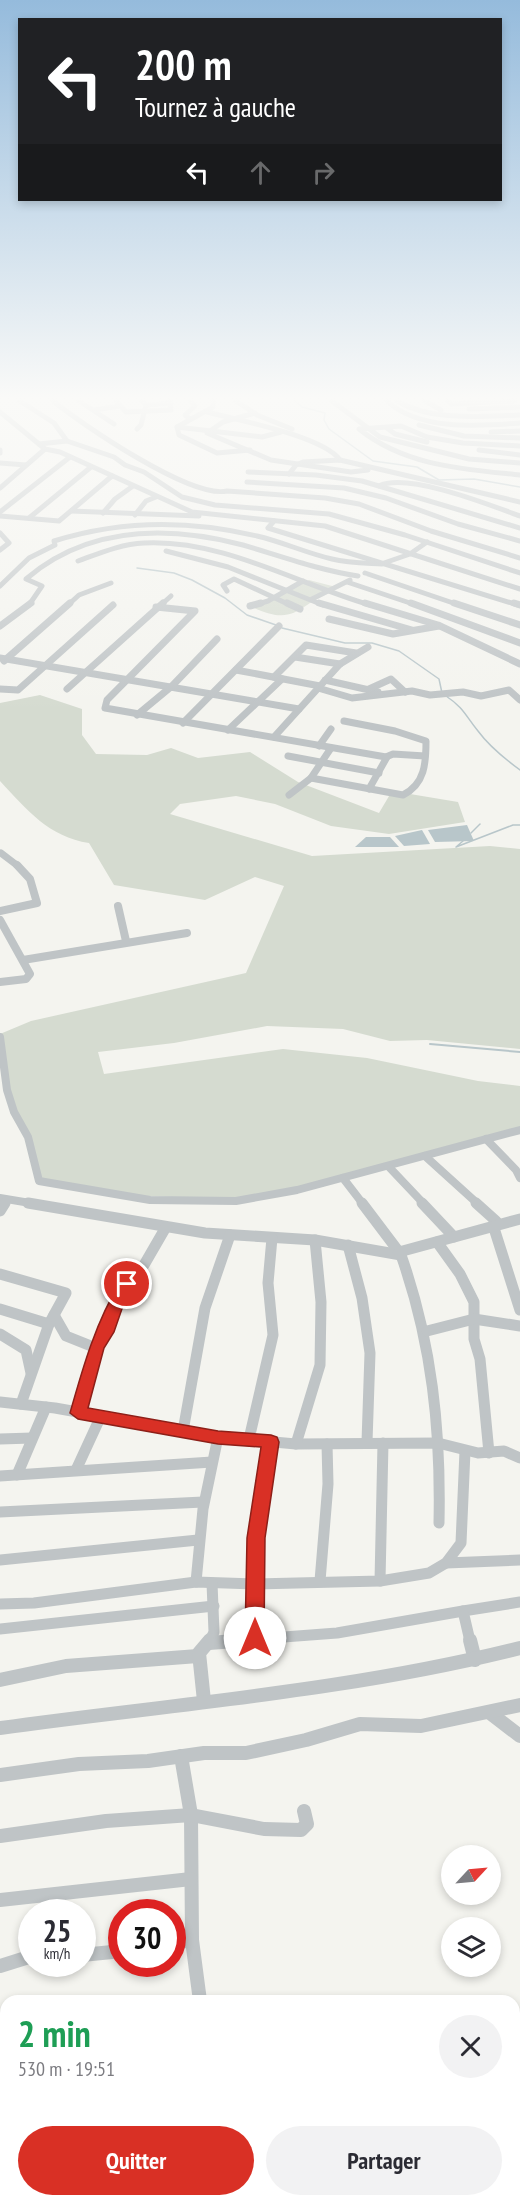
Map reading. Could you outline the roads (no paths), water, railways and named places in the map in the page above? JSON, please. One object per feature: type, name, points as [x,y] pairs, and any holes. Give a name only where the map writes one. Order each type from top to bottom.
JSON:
[{"type":"street","points":[[0,514],[13,504]]},
{"type":"street","points":[[29,518],[45,504]]},
{"type":"street","points":[[0,514],[58,521],[79,504]]},
{"type":"street","points":[[103,513],[111,504]]},
{"type":"street","points":[[135,515],[144,504]]},
{"type":"street","points":[[173,504],[192,512],[216,516]]},
{"type":"street","points":[[211,504],[337,516],[399,533],[520,573]]},
{"type":"street","points":[[303,511],[305,504]]},
{"type":"street","points":[[359,504],[520,558]]},
{"type":"street","points":[[401,504],[424,513],[520,541]]},
{"type":"street","points":[[440,504],[520,528]]},
{"type":"street","points":[[483,504],[520,516]]},
{"type":"street","points":[[400,519],[445,506]]},
{"type":"street","points":[[71,511],[216,516],[295,521],[325,526],[520,589]]},
{"type":"street","points":[[489,519],[506,512]]},
{"type":"street","points":[[256,536],[274,521]]},
{"type":"street","points":[[0,586],[29,558],[55,545],[54,541],[81,533],[156,524],[206,527],[256,536],[339,561],[383,563]]},
{"type":"street","points":[[399,533],[420,526],[418,525]]},
{"type":"street","points":[[268,528],[520,605]]},
{"type":"street","points":[[0,533],[9,543],[0,550]]},
{"type":"street","points":[[0,626],[30,604],[42,586],[26,579],[40,564],[73,547],[112,537],[160,533],[205,537],[259,549],[334,573],[358,576]]},
{"type":"street","points":[[312,599],[330,592],[383,563],[410,554],[430,542],[431,537],[456,538]]},
{"type":"street","points":[[78,561],[102,550],[128,545],[182,544],[237,556],[330,592],[439,626],[489,647],[520,664]]},
{"type":"street","points":[[166,551],[217,562],[329,607],[384,620],[412,630]]},
{"type":"street","points":[[487,562],[507,554]]},
{"type":"street","points":[[492,580],[511,570]]},
{"type":"street","points":[[364,573],[520,625]]},
{"type":"street","points":[[227,591],[223,585],[234,579],[300,609]]},
{"type":"street","points":[[250,606],[290,591],[303,581]]},
{"type":"street","points":[[346,582],[519,641]]},
{"type":"street","points":[[0,664],[3,658],[80,595],[111,583]]},
{"type":"street","points":[[67,689],[89,671],[156,606],[171,596]]},
{"type":"street","points":[[0,689],[18,690],[113,605]]},
{"type":"street","points":[[156,606],[195,611],[107,700],[104,706],[137,715],[387,757]]},
{"type":"street","points":[[329,619],[392,634],[439,626]]},
{"type":"street","points":[[183,723],[279,626]]},
{"type":"street","points":[[137,715],[172,686],[217,639]]},
{"type":"street","points":[[228,730],[258,701],[307,645],[356,653]]},
{"type":"street","points":[[274,737],[340,664],[368,647]]},
{"type":"street","points":[[509,659],[520,656]]},
{"type":"street","points":[[295,657],[340,664]]},
{"type":"street","points":[[3,658],[130,678],[299,709]]},
{"type":"street","points":[[236,670],[319,687],[352,698],[382,693],[430,695],[463,692],[478,696],[509,690],[520,700]]},
{"type":"street","points":[[369,689],[391,679],[399,694]]},
{"type":"street","points":[[325,680],[382,693]]},
{"type":"street","points":[[311,778],[406,795],[424,774],[426,741],[395,731],[344,721]]},
{"type":"street","points":[[319,746],[331,729]]},
{"type":"street","points":[[290,795],[311,778],[331,748]]},
{"type":"street","points":[[369,789],[387,757],[393,754],[425,756]]},
{"type":"street","points":[[288,756],[379,772]]},
{"type":"street","points":[[0,853],[25,871],[37,889],[37,903],[0,910]]},
{"type":"street","points":[[118,906],[126,941]]},
{"type":"street","points":[[0,920],[29,969],[29,977],[0,982]]},
{"type":"street","points":[[22,960],[126,941],[187,933]]},
{"type":"street","points":[[0,1037],[3,1044],[7,1090],[14,1112],[28,1137],[39,1181],[156,1200],[228,1202],[297,1190],[520,1130]]},
{"type":"street","points":[[486,1139],[516,1170],[520,1179]]},
{"type":"street","points":[[425,1156],[496,1221],[493,1225],[520,1310]]},
{"type":"street","points":[[389,1167],[454,1237]]},
{"type":"street","points":[[343,1178],[400,1254],[415,1290],[427,1331],[441,1465],[439,1523]]},
{"type":"street","points":[[0,1211],[3,1199],[78,1210],[166,1227],[230,1235],[315,1240],[400,1254],[493,1225],[520,1220]]},
{"type":"street","points":[[78,1413],[96,1348],[106,1332],[117,1300],[144,1265],[166,1227]]},
{"type":"street","points":[[183,1431],[205,1308],[230,1235]]},
{"type":"street","points":[[249,1439],[273,1335],[268,1283],[272,1238]]},
{"type":"street","points":[[296,1444],[320,1365],[321,1302],[315,1240]]},
{"type":"street","points":[[437,1242],[471,1293],[474,1344],[480,1359],[489,1453]]},
{"type":"street","points":[[348,1245],[362,1298],[370,1353],[367,1442]]},
{"type":"street","points":[[0,1274],[64,1292],[66,1295],[51,1320],[21,1404]]},
{"type":"street","points":[[0,1309],[51,1320],[66,1336],[96,1348]]},
{"type":"street","points":[[427,1331],[474,1319],[520,1326]]},
{"type":"street","points":[[0,1334],[26,1350],[32,1373]]},
{"type":"street","points":[[0,1402],[46,1407],[218,1437],[296,1444],[438,1443],[465,1451],[504,1452],[520,1458]]},
{"type":"street","points":[[17,1475],[46,1407]]},
{"type":"street","points":[[76,1470],[100,1418]]},
{"type":"street","points":[[196,1582],[203,1502],[218,1437]]},
{"type":"street","points":[[0,1439],[32,1438]]},
{"type":"street","points":[[255,1638],[256,1538],[271,1442]]},
{"type":"street","points":[[380,1581],[383,1443]]},
{"type":"street","points":[[320,1581],[328,1484],[327,1444]]},
{"type":"street","points":[[446,1563],[461,1544],[465,1451]]},
{"type":"street","points":[[0,1476],[212,1462]]},
{"type":"street","points":[[0,1512],[203,1502]]},
{"type":"street","points":[[0,1560],[198,1540]]},
{"type":"street","points":[[0,1604],[34,1603],[196,1582],[255,1584],[380,1581],[419,1576],[446,1563],[520,1560]]},
{"type":"street","points":[[0,1680],[66,1666],[198,1656],[209,1643],[214,1632],[212,1583]]},
{"type":"street","points":[[209,1643],[337,1634],[520,1602]]},
{"type":"street","points":[[0,1629],[214,1606]]},
{"type":"street","points":[[463,1611],[475,1660]]},
{"type":"street","points":[[0,1728],[340,1686],[475,1660],[520,1648]]},
{"type":"street","points":[[198,1656],[204,1701]]},
{"type":"street","points":[[0,1774],[79,1764],[255,1751],[360,1724],[421,1726],[520,1705]]},
{"type":"street","points":[[490,1713],[520,1736]]},
{"type":"street","points":[[181,1756],[191,1815],[192,1940],[199,1995]]},
{"type":"street","points":[[0,1836],[106,1821],[191,1815],[264,1829],[301,1830],[307,1824],[304,1811]]},
{"type":"street","points":[[0,1900],[191,1879]]},
{"type":"street","points":[[186,1941],[192,1940]]},
{"type":"street","points":[[0,1966],[18,1960]]},
{"type":"waterway","points":[[137,568],[174,573],[192,580],[225,598],[247,615],[276,625]]},
{"type":"waterway","points":[[282,628],[345,643],[372,643],[399,651],[439,679],[442,693]]},
{"type":"waterway","points":[[446,696],[461,708],[482,737],[520,770]]},
{"type":"waterway","points":[[471,833],[480,824]]},
{"type":"waterway","points":[[463,841],[456,847],[513,825],[520,825]]},
{"type":"waterway","points":[[430,1044],[520,1052]]}]
